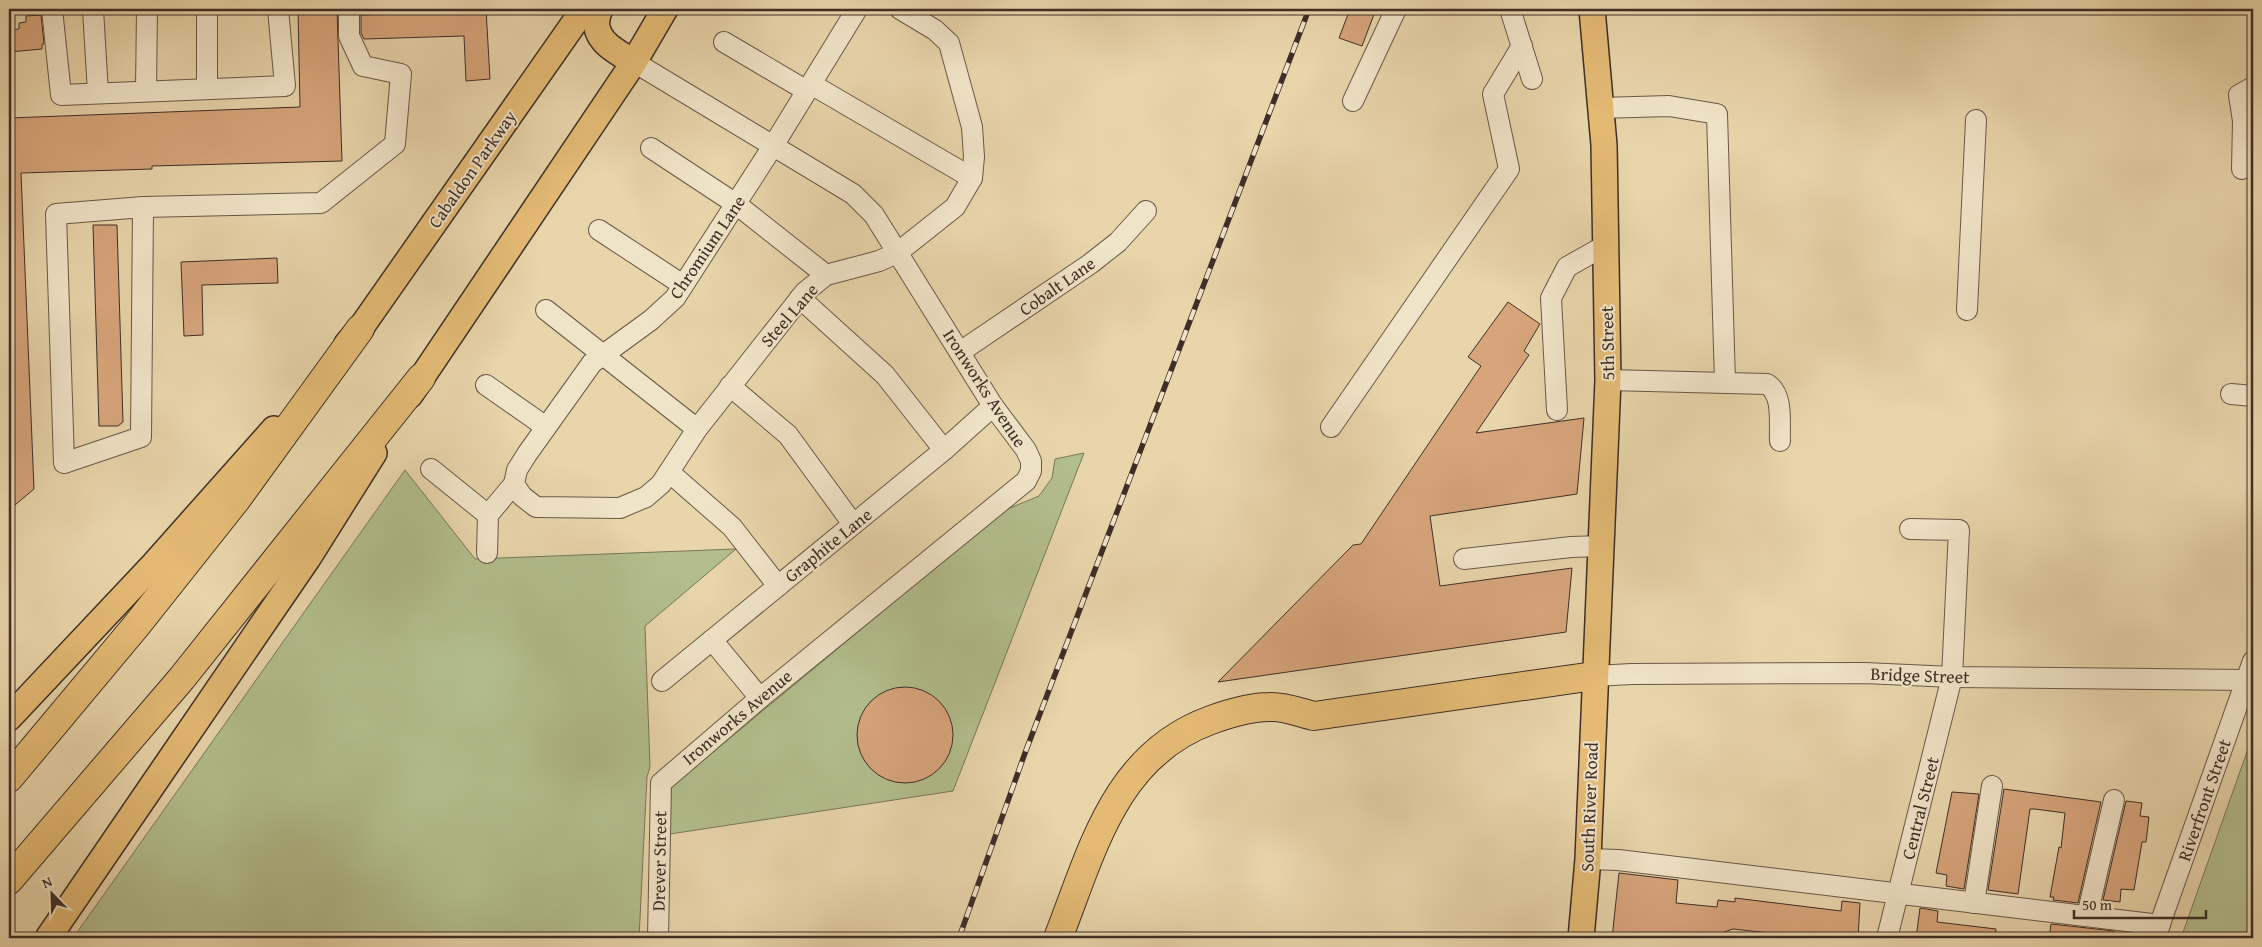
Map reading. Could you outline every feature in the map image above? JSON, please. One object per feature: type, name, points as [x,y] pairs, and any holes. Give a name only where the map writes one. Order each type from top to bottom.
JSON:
[{"type":"highway","points":[[9,778],[136,626],[230,508],[360,329]]},
{"type":"highway","points":[[9,880],[201,656],[421,378]]},
{"type":"highway","points":[[1058,938],[1097,838],[1121,789],[1156,752],[1176,737],[1199,724],[1226,714],[1272,706],[1314,716],[1594,676]]},
{"type":"main road","name":"Cabaldon Parkway","points":[[9,718],[199,514],[360,329],[584,9]]},
{"type":"main road","points":[[600,9],[597,24],[601,38],[610,48],[634,62]]},
{"type":"main road","points":[[48,938],[308,558],[421,378],[634,62],[665,9]]},
{"type":"main road","name":"5th Street","points":[[1592,9],[1604,145],[1608,380],[1599,619],[1594,676]]},
{"type":"main road","name":"South River Road","points":[[1581,938],[1588,859],[1594,676]]},
{"type":"street","points":[[52,9],[61,95],[285,86],[278,9]]},
{"type":"street","points":[[94,9],[98,93]]},
{"type":"street","points":[[146,91],[147,9]]},
{"type":"street","points":[[207,9],[207,89]]},
{"type":"street","points":[[143,207],[141,437],[64,463],[56,214],[143,207],[321,204],[395,144],[400,74],[363,66],[349,36],[348,9]]},
{"type":"street","name":"Chromium Lane","points":[[488,515],[514,484],[517,470],[592,363],[651,320],[675,298],[773,146],[856,9]]},
{"type":"street","name":"Steel Lane","points":[[514,484],[522,496],[536,507],[620,508],[646,497],[660,484],[730,386],[800,298],[826,275],[879,261],[897,252],[955,207],[972,178],[974,157],[972,127],[949,43],[935,30],[900,9]]},
{"type":"street","points":[[1353,101],[1396,9]]},
{"type":"street","points":[[1510,9],[1532,78]]},
{"type":"street","points":[[724,42],[972,178]]},
{"type":"street","points":[[1331,427],[1509,169],[1493,94],[1522,46]]},
{"type":"street","name":"Ironworks Avenue","points":[[634,62],[853,194],[874,215],[993,406],[1029,455],[1031,471],[1026,481],[760,698],[661,783]]},
{"type":"street","points":[[2242,169],[2244,122],[2238,95],[2253,87]]},
{"type":"street","points":[[1600,108],[1669,106],[1717,114],[1725,382]]},
{"type":"street","points":[[1967,310],[1976,120]]},
{"type":"street","points":[[650,148],[736,204],[826,275]]},
{"type":"street","name":"Cobalt Lane","points":[[960,352],[1090,264],[1118,242],[1146,211]]},
{"type":"street","points":[[599,230],[683,285]]},
{"type":"street","points":[[1556,410],[1551,298],[1567,267],[1606,245]]},
{"type":"street","points":[[800,298],[885,375],[944,450]]},
{"type":"street","points":[[546,310],[602,356],[698,429]]},
{"type":"street","points":[[1608,380],[1767,384],[1775,389],[1779,399],[1780,441]]},
{"type":"street","points":[[486,386],[546,427]]},
{"type":"street","points":[[730,386],[788,435],[854,524]]},
{"type":"street","points":[[2231,394],[2253,396]]},
{"type":"street","name":"Graphite Lane","points":[[662,681],[944,450],[993,406]]},
{"type":"street","points":[[431,468],[488,515],[487,553]]},
{"type":"street","points":[[669,472],[732,527],[778,586]]},
{"type":"street","name":"Central Street","points":[[1887,938],[1952,677],[1958,530],[1910,529]]},
{"type":"street","points":[[1464,559],[1571,547],[1601,546]]},
{"type":"street","points":[[712,640],[760,698]]},
{"type":"street","name":"Bridge Street","points":[[1594,676],[1632,674],[1865,673],[1952,677],[2250,670]]},
{"type":"street","name":"Riverfront Street","points":[[2158,932],[2250,670]]},
{"type":"street","name":"Drever Street","points":[[658,938],[661,783]]},
{"type":"street","points":[[1974,903],[1992,786]]},
{"type":"street","points":[[2087,916],[2114,800]]},
{"type":"street","points":[[1588,859],[1618,860],[1898,895],[2087,916],[2158,932]]},
{"type":"green space","points":[[1084,453],[953,791],[670,834],[668,797],[672,786],[1005,510],[1039,496],[1052,478],[1055,459]]},
{"type":"green space","points":[[405,470],[475,559],[736,549],[645,626],[650,767],[647,777],[639,938],[73,938]]},
{"type":"green space","points":[[2253,735],[2253,938],[2181,938]]},
{"type":"building","points":[[298,9],[337,9],[342,161],[152,166],[152,169],[21,173],[34,489],[9,510],[9,118],[300,107]]},
{"type":"building","points":[[434,9],[486,9],[490,79],[466,81],[464,36],[364,39],[361,33],[361,15],[434,13]]},
{"type":"building","points":[[1350,9],[1376,9],[1362,46],[1339,38]]},
{"type":"building","points":[[41,15],[44,44],[42,44],[42,49],[9,52],[9,30],[19,29],[19,23],[26,22],[26,16]]},
{"type":"building","points":[[93,225],[117,225],[123,422],[118,426],[99,426]]},
{"type":"building","points":[[277,258],[278,283],[202,285],[203,335],[184,336],[181,262]]},
{"type":"building","points":[[1508,302],[1540,324],[1524,351],[1529,355],[1476,433],[1584,418],[1577,494],[1430,516],[1440,586],[1572,568],[1566,632],[1218,682],[1353,545],[1361,544],[1481,366],[1468,357]]},
{"type":"building","points":[[896,687],[914,687],[932,695],[945,708],[953,726],[950,754],[932,775],[914,783],[896,783],[878,775],[865,762],[857,744],[857,726],[865,708],[878,695]]},
{"type":"building","points":[[2004,789],[2101,802],[2078,903],[2053,900],[2054,897],[2050,897],[2059,847],[2061,848],[2065,813],[2030,809],[2018,894],[1988,890]]},
{"type":"building","points":[[1952,792],[1979,794],[1964,889],[1946,886],[1947,875],[1936,873]]},
{"type":"building","points":[[2126,801],[2142,803],[2140,816],[2149,817],[2146,842],[2142,842],[2134,890],[2121,889],[2120,902],[2103,900]]},
{"type":"building","points":[[1619,873],[1678,880],[1676,903],[1717,907],[1718,900],[1735,902],[1735,898],[1841,911],[1842,901],[1860,903],[1858,938],[1816,938],[1733,929],[1706,938],[1612,938]]},
{"type":"building","points":[[1920,908],[1938,911],[1937,922],[1996,929],[1995,938],[1916,938]]},
{"type":"building","points":[[2051,924],[2114,931],[2113,938],[2049,938]]},
{"type":"railway","points":[[959,938],[1025,753],[1309,9]]}]
